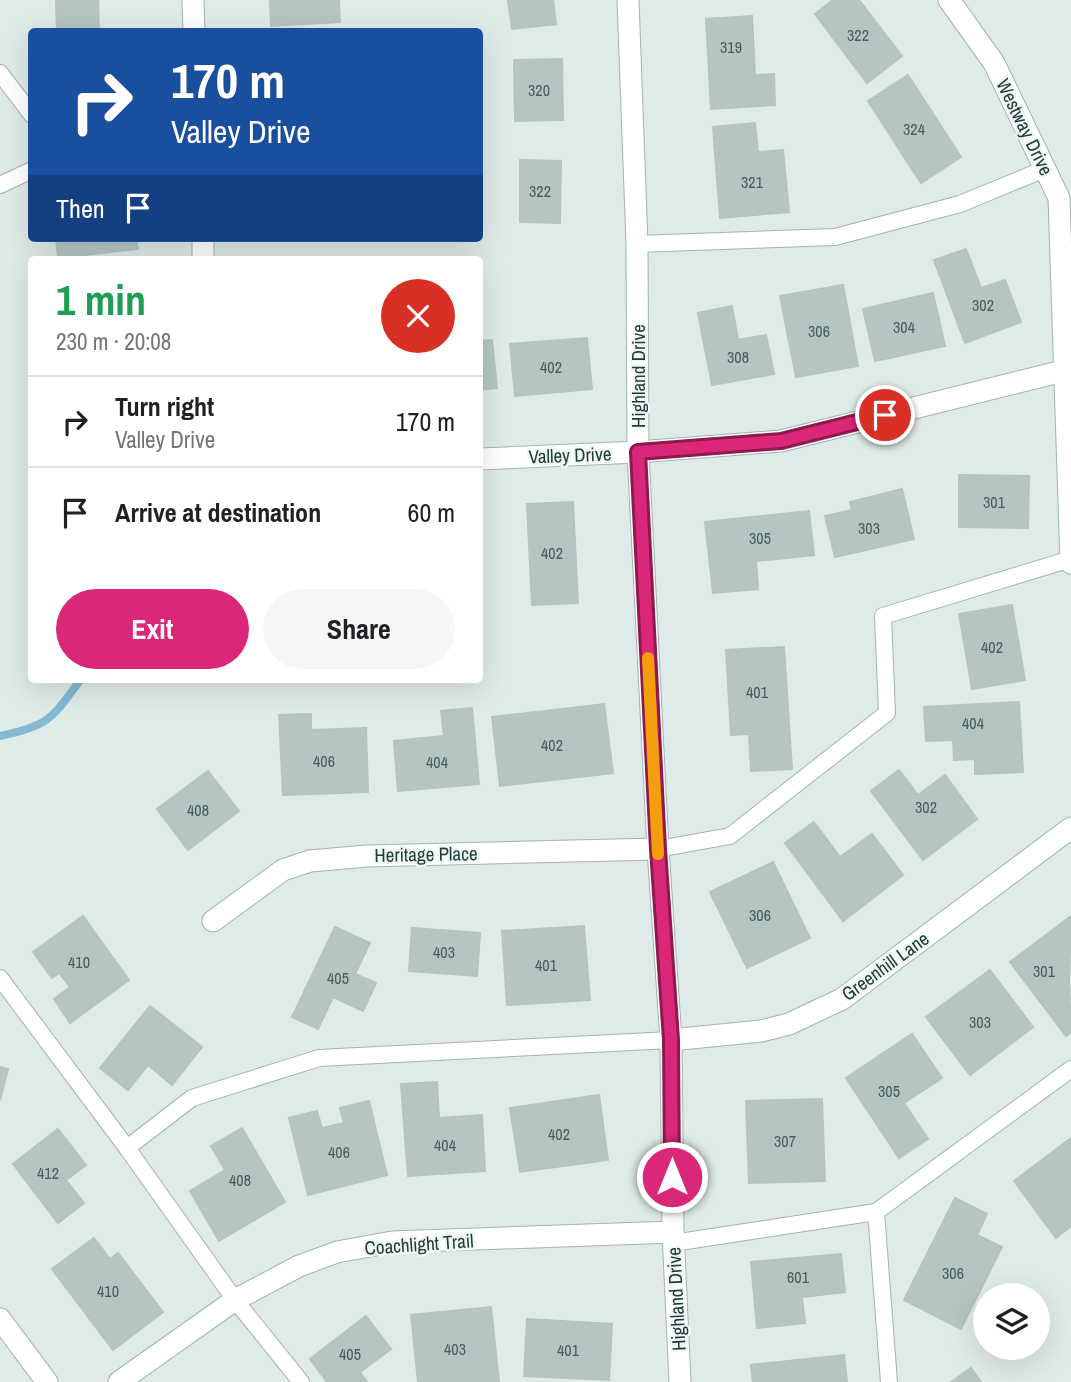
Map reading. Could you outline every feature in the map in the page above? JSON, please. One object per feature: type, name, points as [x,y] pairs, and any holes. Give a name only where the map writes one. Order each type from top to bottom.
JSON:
[{"type":"street","points":[[193,0],[194,28]]},
{"type":"street","name":"Highland Drive","points":[[628,0],[637,244],[638,452],[658,849],[671,1040],[673,1237],[680,1382]]},
{"type":"street","name":"Westway Drive","points":[[949,0],[994,63],[1059,198],[1068,370],[1071,561]]},
{"type":"street","name":"Valley Drive","points":[[483,459],[638,452],[781,441],[1068,370]]},
{"type":"street","name":"Greenhill Lane","points":[[671,1040],[761,1031],[789,1024],[842,999],[1071,828]]},
{"type":"street","name":"Heritage Place","points":[[213,921],[283,870],[310,861],[367,856],[658,849]]},
{"type":"street","name":"Coachlight Trail","points":[[119,1382],[235,1300],[299,1265],[337,1252],[392,1242],[673,1237]]},
{"type":"street","points":[[0,1320],[47,1382]]},
{"type":"lane","points":[[0,73],[28,110]]},
{"type":"lane","points":[[637,244],[835,237],[960,204],[1045,169]]},
{"type":"lane","points":[[0,185],[28,172]]},
{"type":"lane","points":[[658,849],[730,836],[887,713],[883,616],[1071,561]]},
{"type":"lane","points":[[0,978],[127,1148],[235,1300],[301,1382]]},
{"type":"lane","points":[[127,1148],[192,1098],[319,1058],[671,1040]]},
{"type":"lane","points":[[673,1237],[876,1212],[1071,1069]]},
{"type":"lane","points":[[876,1212],[889,1382]]},
{"type":"building","points":[[56,0],[98,0],[99,28],[57,28]]},
{"type":"building","points":[[270,0],[339,0],[340,22],[271,26]]},
{"type":"building","points":[[508,0],[553,0],[556,24],[512,29]]},
{"type":"building","points":[[833,0],[859,0],[902,56],[867,83],[815,14]]},
{"type":"building","points":[[752,16],[755,75],[774,74],[775,105],[711,109],[706,19]]},
{"type":"building","points":[[562,59],[563,120],[515,121],[514,60]]},
{"type":"building","points":[[908,75],[961,157],[921,183],[868,101]]},
{"type":"building","points":[[755,123],[758,152],[783,150],[789,212],[720,218],[713,127]]},
{"type":"building","points":[[520,160],[561,161],[560,223],[520,222]]},
{"type":"building","points":[[56,242],[137,242],[138,249],[76,256],[58,256]]},
{"type":"building","points":[[966,249],[981,288],[1005,280],[1021,322],[965,343],[934,260]]},
{"type":"building","points":[[843,285],[858,366],[796,377],[780,296]]},
{"type":"building","points":[[933,293],[945,346],[875,361],[863,309]]},
{"type":"building","points":[[732,306],[738,340],[766,335],[774,374],[712,385],[698,313]]},
{"type":"building","points":[[587,338],[592,389],[515,396],[510,344]]},
{"type":"building","points":[[492,340],[497,388],[483,390],[483,341]]},
{"type":"building","points":[[959,475],[1029,476],[1028,528],[959,527]]},
{"type":"building","points":[[902,489],[914,539],[835,557],[825,516],[852,510],[850,502]]},
{"type":"building","points":[[573,502],[578,603],[532,605],[527,504]]},
{"type":"building","points":[[809,511],[814,555],[756,561],[758,589],[713,593],[705,522]]},
{"type":"building","points":[[1012,605],[1025,680],[972,689],[959,614]]},
{"type":"building","points":[[784,647],[792,769],[751,771],[749,734],[731,735],[726,650]]},
{"type":"building","points":[[1019,702],[1023,772],[975,774],[975,759],[954,760],[953,740],[926,741],[924,707]]},
{"type":"building","points":[[604,704],[613,773],[500,786],[492,717]]},
{"type":"building","points":[[472,708],[479,784],[398,791],[394,741],[444,736],[441,711]]},
{"type":"building","points":[[311,714],[311,730],[366,728],[368,792],[283,795],[279,715]]},
{"type":"building","points":[[899,770],[918,795],[945,775],[977,819],[923,860],[871,791]]},
{"type":"building","points":[[208,771],[239,811],[188,850],[157,809]]},
{"type":"building","points":[[814,822],[840,857],[872,834],[903,875],[843,921],[785,843]]},
{"type":"building","points":[[773,862],[810,938],[747,968],[710,892]]},
{"type":"building","points":[[83,916],[129,980],[70,1023],[54,999],[70,987],[59,973],[52,978],[33,952]]},
{"type":"building","points":[[1071,916],[1071,1032],[1066,1036],[1010,962]]},
{"type":"building","points":[[584,926],[590,1000],[507,1005],[502,931]]},
{"type":"building","points":[[335,927],[370,943],[355,974],[376,983],[363,1011],[333,997],[318,1029],[292,1017]]},
{"type":"building","points":[[412,928],[480,933],[477,976],[409,971]]},
{"type":"building","points":[[990,970],[1033,1027],[970,1075],[926,1017]]},
{"type":"building","points":[[150,1006],[202,1047],[172,1085],[148,1065],[128,1090],[100,1068]]},
{"type":"building","points":[[912,1034],[942,1078],[904,1103],[928,1139],[899,1158],[846,1078]]},
{"type":"building","points":[[0,1067],[8,1069],[0,1100]]},
{"type":"building","points":[[437,1082],[439,1118],[482,1115],[485,1171],[408,1176],[401,1084]]},
{"type":"building","points":[[599,1095],[608,1160],[520,1172],[510,1108]]},
{"type":"building","points":[[822,1099],[825,1181],[749,1183],[746,1101]]},
{"type":"building","points":[[369,1101],[387,1175],[308,1195],[289,1118],[317,1111],[322,1128],[344,1123],[340,1108]]},
{"type":"building","points":[[242,1128],[285,1202],[219,1241],[190,1191],[225,1170],[211,1146]]},
{"type":"building","points":[[58,1129],[86,1165],[66,1180],[84,1203],[58,1223],[13,1164]]},
{"type":"building","points":[[1071,1138],[1071,1226],[1056,1238],[1014,1181]]},
{"type":"building","points":[[955,1198],[987,1214],[977,1235],[1002,1247],[984,1283],[973,1283],[973,1305],[961,1329],[904,1300]]},
{"type":"building","points":[[94,1238],[110,1259],[118,1253],[163,1312],[113,1350],[52,1269]]},
{"type":"building","points":[[841,1254],[845,1292],[802,1297],[805,1323],[757,1328],[751,1262]]},
{"type":"building","points":[[491,1307],[499,1382],[418,1382],[411,1315]]},
{"type":"building","points":[[366,1316],[391,1349],[360,1372],[367,1382],[327,1382],[310,1359]]},
{"type":"building","points":[[527,1319],[612,1324],[609,1380],[524,1376]]},
{"type":"building","points":[[844,1355],[847,1382],[753,1382],[751,1365]]},
{"type":"building","points":[[971,1368],[981,1382],[951,1382]]},
{"type":"waterway","points":[[0,736],[40,724],[56,712],[78,683]]},
{"type":"slow traffic","points":[[648,658],[658,854]]},
{"type":"route","points":[[672,1177],[671,1040],[658,849],[638,452],[781,441],[885,415]]}]
